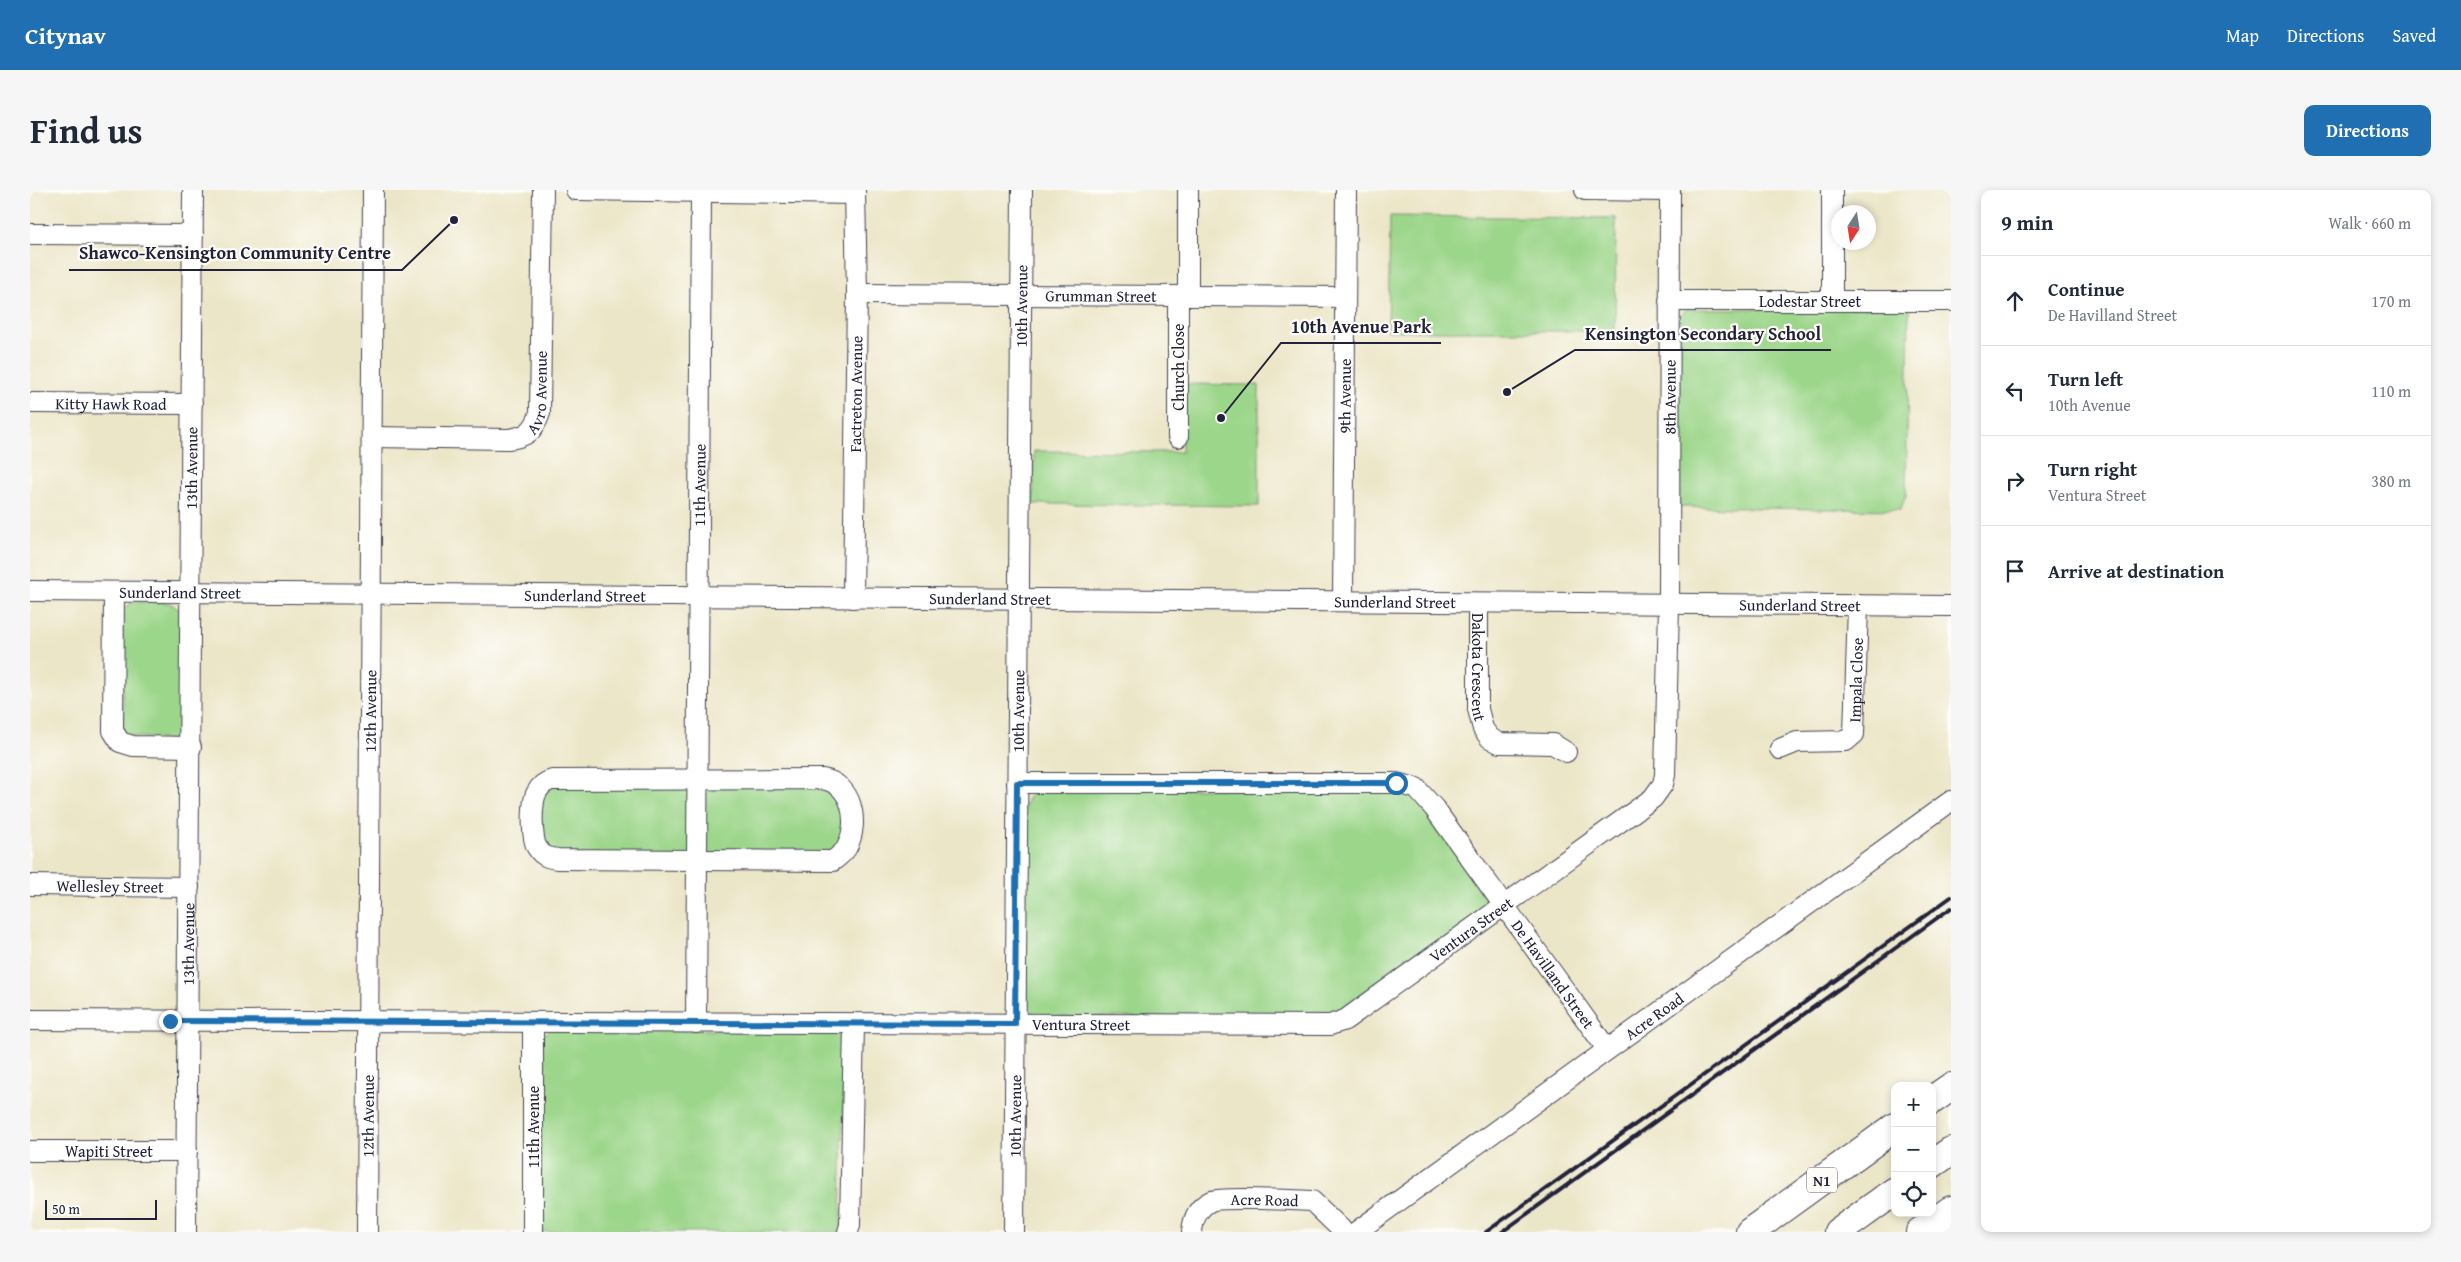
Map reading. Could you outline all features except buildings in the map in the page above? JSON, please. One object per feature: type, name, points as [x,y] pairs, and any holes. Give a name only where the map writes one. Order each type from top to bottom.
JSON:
[{"type":"highway","points":[[1936,1097],[1951,1087]]},
{"type":"highway","name":"N1","points":[[1750,1232],[1891,1130]]},
{"type":"highway","points":[[1936,1161],[1951,1151]]},
{"type":"highway","points":[[1838,1232],[1891,1194]]},
{"type":"highway","points":[[1920,1232],[1951,1211]]},
{"type":"highway","points":[[1928,1232],[1951,1211]]},
{"type":"street","name":"13th Avenue","points":[[186,1232],[194,190]]},
{"type":"street","name":"12th Avenue","points":[[367,1232],[373,190]]},
{"type":"street","name":"Avro Avenue","points":[[372,437],[508,438],[528,435],[536,426],[540,413],[543,190]]},
{"type":"street","points":[[576,190],[855,192]]},
{"type":"street","name":"10th Avenue","points":[[1014,1232],[1022,190]]},
{"type":"street","name":"Church Close","points":[[1178,437],[1188,190]]},
{"type":"street","name":"9th Avenue","points":[[1343,602],[1346,190]]},
{"type":"street","points":[[1585,190],[1670,190]]},
{"type":"street","name":"8th Avenue","points":[[1668,604],[1670,190]]},
{"type":"street","points":[[1832,190],[1832,301]]},
{"type":"street","name":"11th Avenue","points":[[696,1023],[701,192]]},
{"type":"street","name":"Factreton Avenue","points":[[853,598],[857,294],[855,192]]},
{"type":"street","points":[[30,234],[193,235]]},
{"type":"street","name":"Grumman Street","points":[[857,294],[1345,298]]},
{"type":"street","name":"Lodestar Street","points":[[1669,301],[1951,301]]},
{"type":"street","name":"Kitty Hawk Road","points":[[30,403],[192,404]]},
{"type":"street","name":"Sunderland Street","points":[[30,591],[1951,606]]},
{"type":"street","points":[[114,592],[113,731],[120,742],[133,746],[191,747]]},
{"type":"street","name":"Dakota Crescent","points":[[1478,603],[1478,709],[1483,728],[1490,738],[1499,742],[1553,744],[1566,752]]},
{"type":"street","name":"Ventura Street","points":[[30,1020],[1338,1024],[1653,798],[1663,784],[1665,775],[1668,604]]},
{"type":"street","name":"Impala Close","points":[[1780,749],[1797,742],[1846,741],[1854,734],[1858,606]]},
{"type":"street","points":[[552,780],[697,780],[830,780],[842,787],[851,805],[852,819],[847,848],[833,860],[546,857],[537,848],[534,836],[533,814],[537,792],[546,782],[552,780]]},
{"type":"street","name":"De Havilland Street","points":[[1017,783],[1407,784],[1416,788],[1424,795],[1607,1049]]},
{"type":"street","name":"Acre Road","points":[[1356,1232],[1951,801]]},
{"type":"street","name":"Wellesley Street","points":[[30,885],[189,887]]},
{"type":"street","name":"11th Avenue","points":[[533,1022],[533,1232]]},
{"type":"street","points":[[848,1232],[850,1225],[854,1024]]},
{"type":"street","name":"Wapiti Street","points":[[30,1150],[187,1151]]},
{"type":"street","name":"Acre Road","points":[[1192,1232],[1198,1209],[1213,1200],[1312,1201],[1344,1232]]},
{"type":"green space","points":[[1390,216],[1616,218],[1615,331],[1388,331]]},
{"type":"green space","points":[[1909,308],[1906,496],[1900,510],[1679,507],[1680,316],[1686,309]]},
{"type":"green space","points":[[1182,384],[1259,385],[1259,506],[1033,504],[1034,451],[1182,452]]},
{"type":"green space","points":[[133,602],[170,603],[182,612],[184,730],[178,741],[123,735],[122,610]]},
{"type":"green space","points":[[822,779],[851,805],[833,861],[546,857],[537,792],[541,786]]},
{"type":"green space","points":[[1045,788],[1394,790],[1414,794],[1485,891],[1486,905],[1480,916],[1334,1018],[1041,1017],[1028,1011],[1023,998],[1024,808],[1030,794]]},
{"type":"green space","points":[[550,1029],[833,1031],[839,1035],[844,1049],[841,1232],[540,1232],[542,1037]]},
{"type":"railway","points":[[1486,1232],[1951,897]]},
{"type":"railway","points":[[1502,1232],[1951,908]]},
{"type":"place","name":"Shawco-Kensington Community Centre","points":[[454,220]]},
{"type":"place","name":"Kensington Secondary School","points":[[1507,392]]},
{"type":"place","name":"10th Avenue Park","points":[[1221,418]]},
{"type":"route","points":[[170,1021],[1015,1024],[1017,783],[1396,783]]}]
